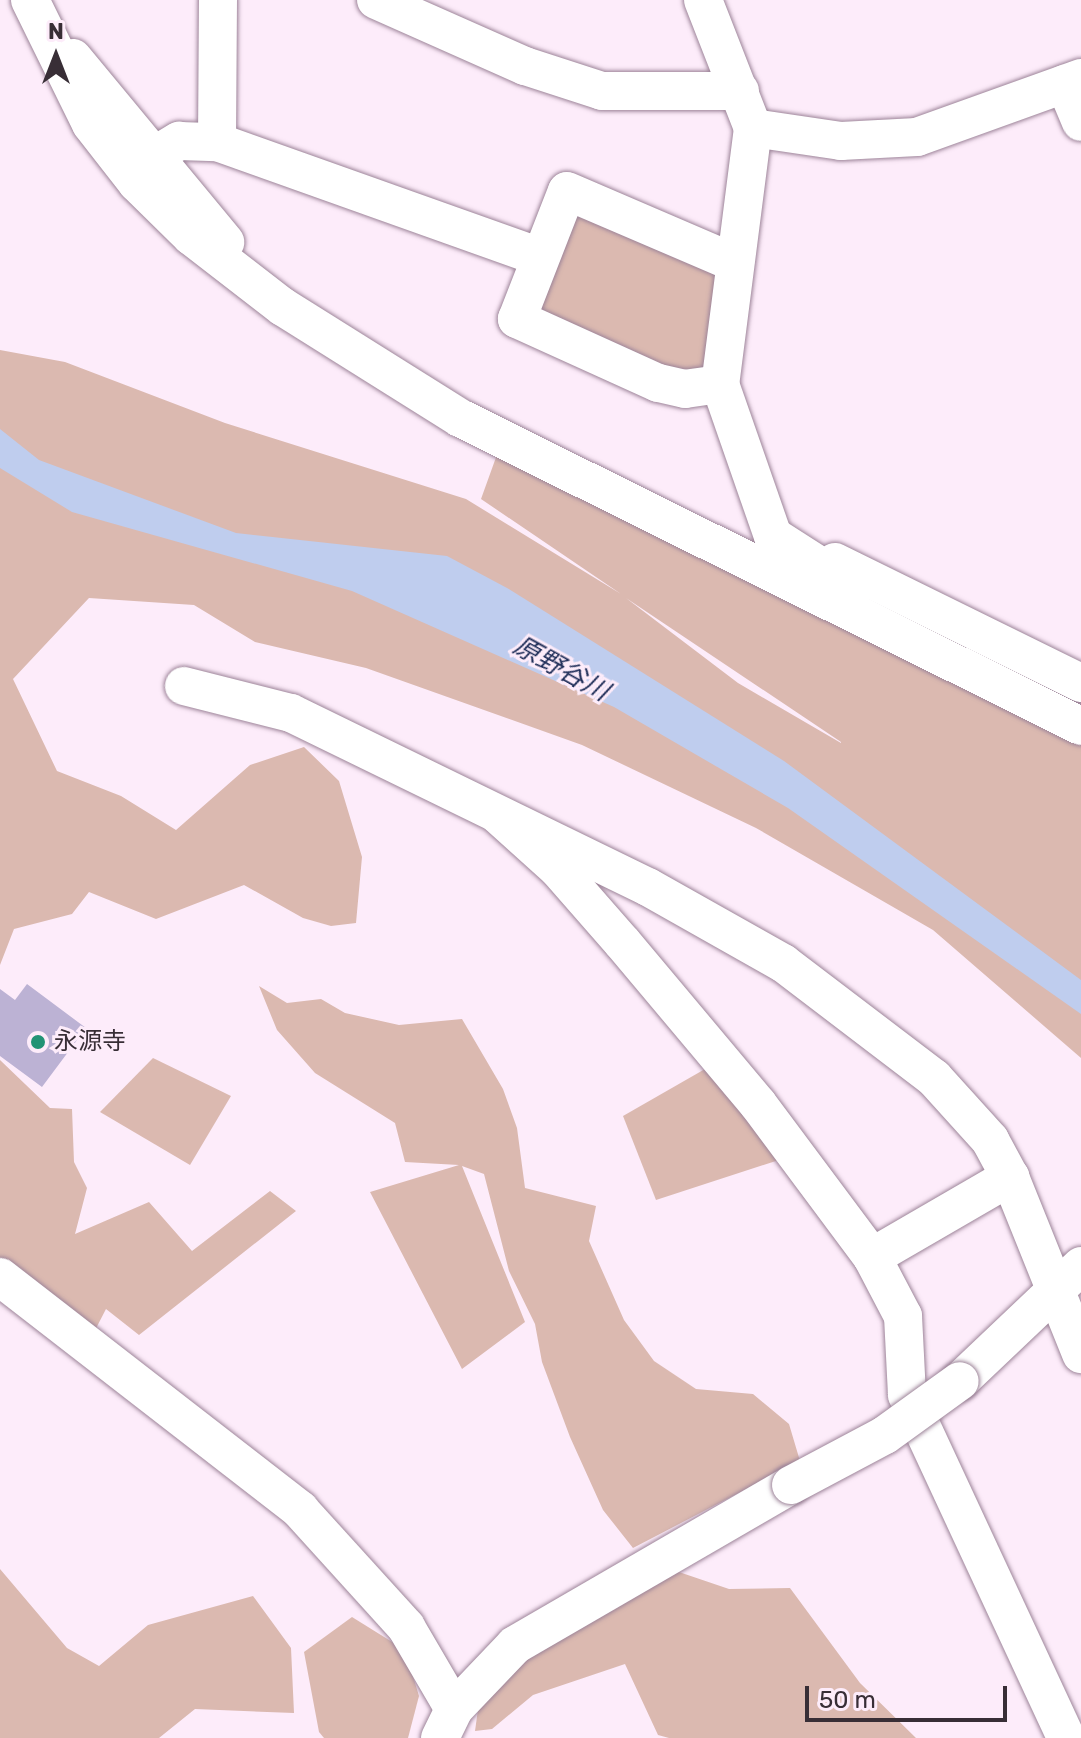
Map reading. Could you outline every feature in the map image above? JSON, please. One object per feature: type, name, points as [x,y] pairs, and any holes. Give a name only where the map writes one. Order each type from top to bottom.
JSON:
[{"type":"street","points":[[217,142],[218,0]]},
{"type":"street","points":[[376,0],[525,66],[602,91],[740,91]]},
{"type":"street","points":[[703,0],[753,128],[720,384],[773,536],[790,549],[962,647],[1065,718]]},
{"type":"street","points":[[35,10],[157,154],[261,290]]},
{"type":"street","points":[[35,10],[91,124],[137,183],[191,236],[261,290],[460,418],[1065,718]]},
{"type":"street","points":[[753,128],[841,141],[917,137],[1073,81],[1081,122]]},
{"type":"street","points":[[157,154],[179,141],[217,142],[538,256]]},
{"type":"street","points":[[720,384],[685,389],[658,383],[517,319],[538,256],[567,191],[735,263]]},
{"type":"street","points":[[790,549],[821,555],[1081,683]]},
{"type":"street","points":[[184,686],[291,713],[648,887],[783,963],[934,1078],[990,1140],[1069,1277],[1081,1354]]},
{"type":"street","points":[[498,815],[558,869],[622,942],[758,1104],[872,1257],[903,1316],[907,1395],[1066,1738]]},
{"type":"street","points":[[872,1257],[1010,1177]]},
{"type":"street","points":[[0,1277],[300,1510],[406,1627],[451,1727],[515,1645],[791,1485],[885,1435],[960,1381],[1069,1277]]},
{"type":"shaded area","points":[[569,198],[729,268],[713,378],[687,382],[524,316]]},
{"type":"shaded area","points":[[0,350],[65,362],[225,423],[466,499],[621,594],[481,499],[499,449],[1081,745],[1081,1058],[933,930],[756,828],[582,745],[366,668],[255,642],[194,605],[89,598],[13,679],[57,771],[121,796],[176,830],[250,765],[304,747],[339,781],[362,857],[356,923],[331,926],[303,918],[244,885],[156,919],[89,892],[72,914],[14,929],[0,965]],"holes":[[[626,598],[841,742],[738,683]]]},
{"type":"shaded area","points":[[259,986],[287,1003],[321,999],[345,1013],[399,1025],[462,1019],[503,1089],[517,1128],[525,1188],[596,1206],[589,1241],[624,1320],[654,1361],[696,1389],[753,1394],[789,1424],[800,1461],[633,1548],[603,1510],[570,1437],[542,1362],[535,1324],[509,1271],[484,1174],[462,1166],[525,1322],[462,1369],[370,1192],[459,1165],[405,1162],[395,1123],[315,1073],[277,1030]]},
{"type":"shaded area","points":[[153,1058],[231,1096],[190,1165],[100,1112]]},
{"type":"shaded area","points":[[0,1060],[50,1108],[72,1109],[74,1162],[87,1188],[75,1234],[149,1202],[192,1251],[270,1191],[296,1211],[139,1335],[106,1309],[90,1340],[0,1267]]},
{"type":"shaded area","points":[[712,1065],[782,1159],[656,1200],[623,1116]]},
{"type":"shaded area","points":[[0,1569],[67,1648],[99,1666],[148,1625],[253,1596],[291,1648],[294,1713],[195,1709],[159,1738],[0,1738]]},
{"type":"shaded area","points":[[676,1571],[729,1589],[790,1588],[860,1683],[916,1738],[669,1738],[658,1735],[625,1664],[533,1695],[492,1729],[475,1731],[481,1688],[522,1657]]},
{"type":"shaded area","points":[[352,1617],[405,1650],[419,1696],[408,1738],[324,1738],[319,1732],[304,1652]]},
{"type":"water","name":"原野谷川","points":[[0,429],[39,460],[236,533],[447,556],[507,588],[784,761],[1081,980],[1081,1014],[788,808],[614,707],[352,591],[72,512],[0,468]]},
{"type":"building","name":"永源寺","points":[[27,984],[86,1028],[42,1087],[0,1056],[0,989],[15,1000]]},
{"type":"place","name":"永源寺","points":[[38,1042]]}]
